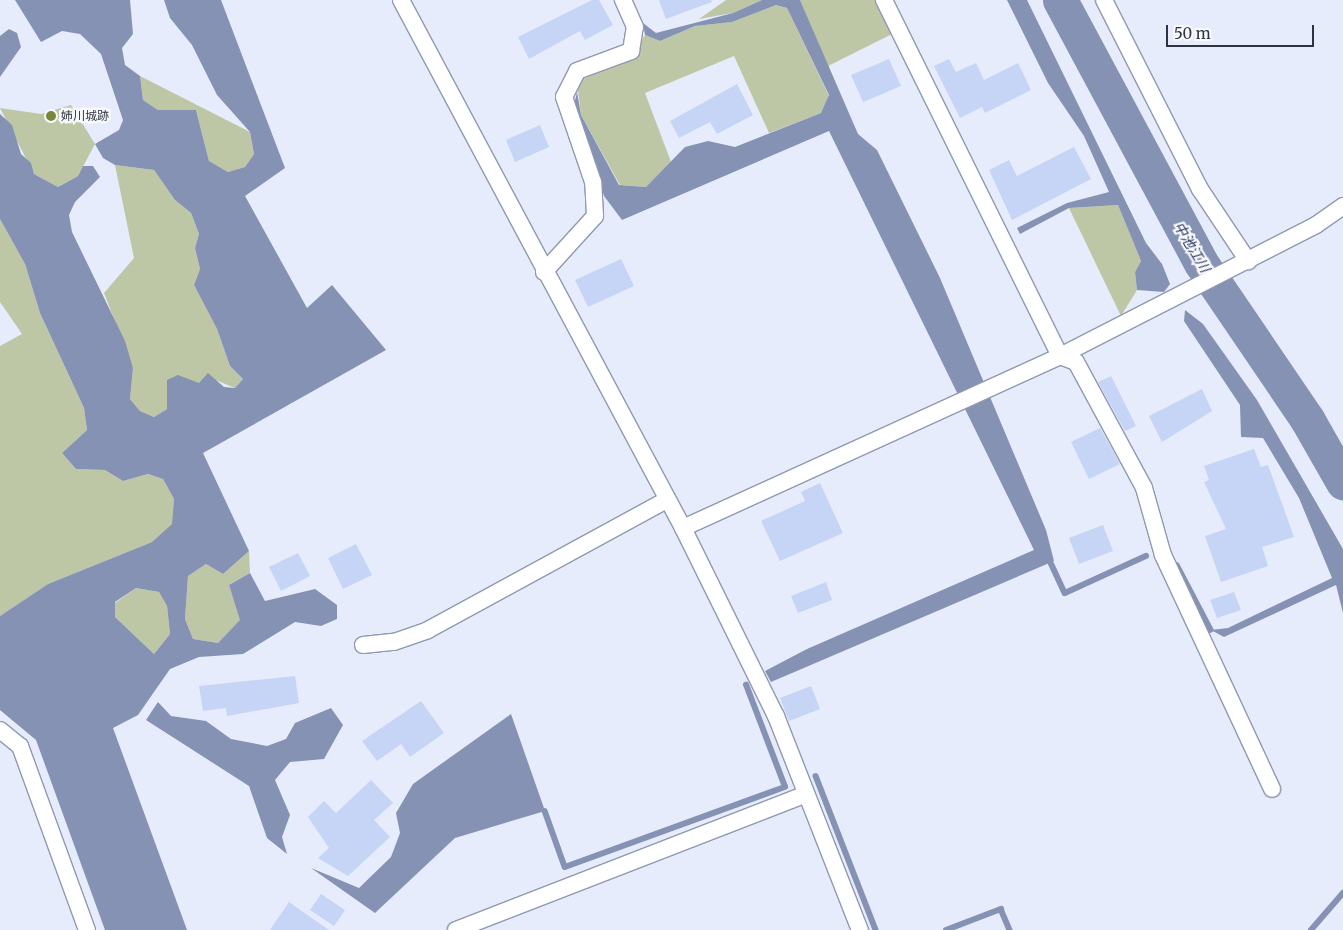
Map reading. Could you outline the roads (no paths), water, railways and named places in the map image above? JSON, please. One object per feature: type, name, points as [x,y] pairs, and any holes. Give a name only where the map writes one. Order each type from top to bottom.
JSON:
[{"type":"street","points":[[401,0],[544,272],[666,500],[683,528],[776,716],[860,930]]},
{"type":"street","points":[[544,272],[595,216],[593,182],[564,97],[577,71],[631,51],[635,27],[623,0]]},
{"type":"street","points":[[884,0],[1060,356],[1076,362],[1144,488],[1163,555],[1272,789]]},
{"type":"street","points":[[1104,0],[1200,189],[1248,261]]},
{"type":"street","points":[[683,528],[1060,356],[1248,261],[1343,206]]},
{"type":"street","points":[[363,645],[394,642],[428,630],[666,500]]},
{"type":"street","points":[[0,730],[20,746],[87,930]]},
{"type":"street","points":[[456,930],[806,794]]},
{"type":"water","points":[[15,0],[130,0],[133,34],[122,48],[125,65],[140,76],[143,100],[158,110],[196,110],[209,161],[228,172],[245,167],[254,154],[250,132],[217,95],[192,45],[170,18],[164,0],[221,0],[285,168],[245,196],[307,308],[332,285],[386,350],[203,453],[249,551],[223,574],[206,564],[188,576],[185,619],[193,639],[218,643],[240,620],[229,585],[250,573],[265,601],[315,589],[337,605],[337,619],[321,626],[295,622],[243,654],[199,657],[170,669],[138,715],[113,728],[187,930],[105,930],[36,740],[0,710],[0,616],[48,584],[152,542],[172,524],[174,499],[163,479],[148,474],[123,481],[105,470],[76,469],[62,453],[87,430],[84,408],[40,313],[25,264],[0,219],[0,114],[12,125],[21,154],[31,163],[34,174],[58,187],[78,176],[83,166],[93,166],[100,177],[75,202],[69,215],[72,232],[125,341],[133,368],[130,399],[140,411],[154,417],[167,409],[167,380],[178,375],[199,383],[208,373],[224,387],[235,388],[243,379],[230,366],[217,329],[194,285],[200,269],[195,248],[199,234],[191,213],[175,200],[154,170],[115,165],[103,158],[95,144],[119,130],[123,120],[101,54],[80,34],[62,31],[41,42]],"holes":[[[136,588],[159,592],[167,606],[170,634],[154,654],[115,617],[115,602]]]},
{"type":"water","points":[[762,0],[800,0],[858,134],[877,150],[940,278],[1046,530],[1054,561],[771,682],[765,671],[807,649],[1034,550],[829,131],[622,220],[604,196],[574,105],[577,92],[581,115],[619,185],[646,187],[685,147],[708,141],[735,147],[821,113],[829,95],[787,8],[776,5],[732,22],[695,26],[660,41],[645,35],[643,23],[656,33],[733,13]]},
{"type":"water","points":[[1007,0],[1027,0],[1146,243],[1162,264],[1170,284],[1164,292],[1137,290],[1135,272],[1141,261],[1118,205],[1069,208],[1020,234],[1017,228],[1067,203],[1109,192],[1084,136],[1048,83]]},
{"type":"water","points":[[9,29],[17,33],[21,47],[0,77],[0,36]]},
{"type":"water","points":[[1185,310],[1203,324],[1257,400],[1343,549],[1343,613],[1336,585],[1224,637],[1211,630],[1228,628],[1332,578],[1299,498],[1263,438],[1241,437],[1240,405],[1184,321]]},
{"type":"water","points":[[158,702],[171,716],[206,721],[231,739],[267,746],[286,739],[295,723],[331,708],[343,725],[324,759],[290,762],[275,780],[290,815],[282,837],[287,854],[267,838],[249,786],[146,720]]},
{"type":"water","points":[[511,714],[545,811],[455,838],[375,913],[311,868],[359,888],[391,857],[400,833],[396,813],[413,784]]},
{"type":"waterway","name":"中池江川","points":[[1060,0],[1201,263],[1307,419],[1343,482]]},
{"type":"waterway","points":[[1051,563],[1065,593],[1146,556]]},
{"type":"waterway","points":[[1177,565],[1211,630]]},
{"type":"waterway","points":[[545,811],[565,867],[785,787],[746,685]]},
{"type":"waterway","points":[[816,776],[876,930]]},
{"type":"waterway","points":[[1311,930],[1343,893]]},
{"type":"waterway","points":[[946,930],[1001,909],[1010,930]]},
{"type":"place","name":"姉川城跡","points":[[51,116]]}]
